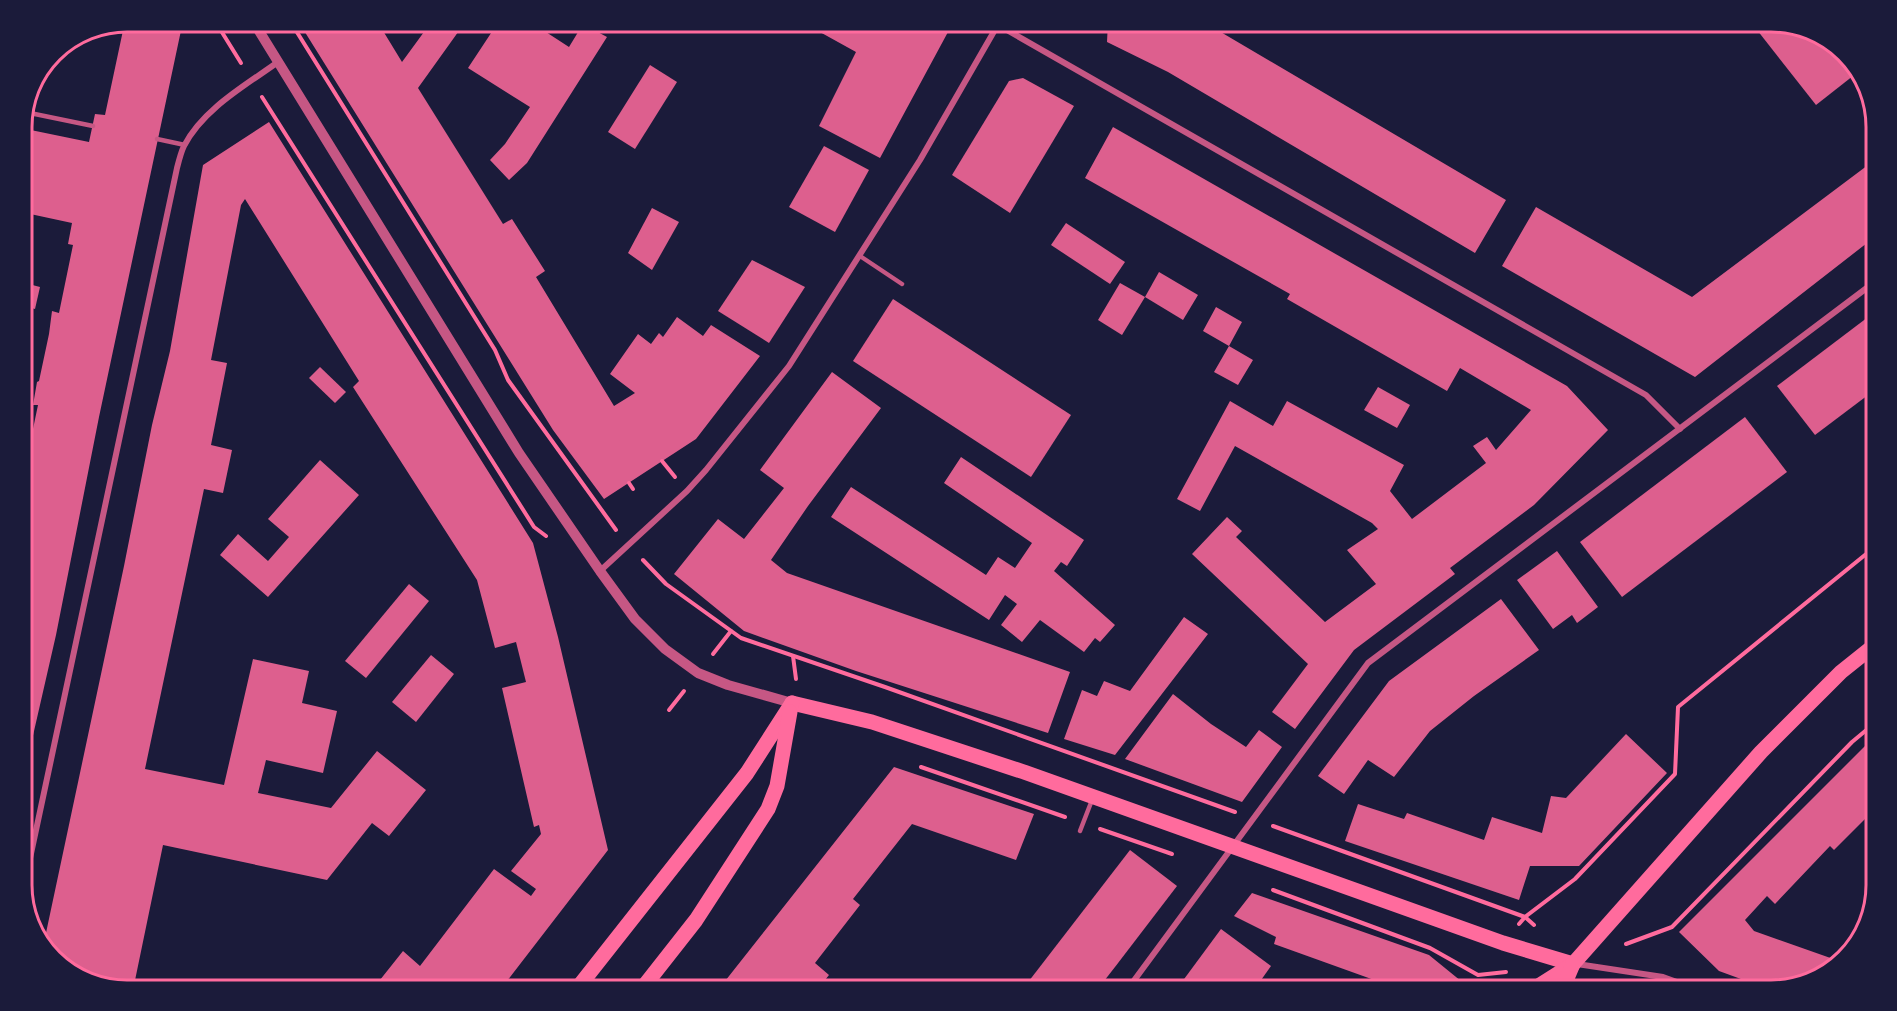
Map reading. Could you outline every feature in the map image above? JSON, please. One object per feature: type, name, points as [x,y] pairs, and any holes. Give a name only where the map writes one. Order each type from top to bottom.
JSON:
[{"type":"main road","points":[[1548,980],[1573,964],[1761,752],[1841,672],[1866,652]]},
{"type":"main road","points":[[792,703],[872,722],[1094,796],[1503,943],[1573,964]]},
{"type":"main road","points":[[584,980],[747,773],[792,703]]},
{"type":"main road","points":[[649,980],[696,920],[768,809],[777,786],[792,703]]},
{"type":"main road","points":[[1566,980],[1573,964]]},
{"type":"street","points":[[260,32],[519,453],[635,619],[665,649],[698,673],[728,685],[792,703]]},
{"type":"street","points":[[600,571],[687,491],[789,366],[920,160],[994,32]]},
{"type":"street","points":[[1015,32],[1646,395],[1680,429]]},
{"type":"street","points":[[32,850],[177,168],[184,145],[199,124],[218,107],[278,62]]},
{"type":"street","points":[[1134,980],[1368,663],[1865,290]]},
{"type":"street","points":[[1573,964],[1671,980]]},
{"type":"lane","points":[[33,114],[93,126]]},
{"type":"lane","points":[[157,139],[184,145]]},
{"type":"lane","points":[[860,256],[903,284]]},
{"type":"lane","points":[[1080,831],[1094,796]]},
{"type":"path","points":[[222,32],[534,527]]},
{"type":"path","points":[[297,32],[495,350],[508,380],[587,491]]},
{"type":"path","points":[[629,483],[633,489]]},
{"type":"path","points":[[1273,890],[1430,948],[1478,975],[1525,917],[1575,879],[1675,774],[1678,707],[1866,554]]},
{"type":"path","points":[[666,584],[741,638],[885,687],[1525,917]]},
{"type":"path","points":[[1672,927],[1866,731]]},
{"type":"path","points":[[919,767],[1216,870]]},
{"type":"building","points":[[123,32],[181,32],[99,417],[56,635],[32,740],[32,434],[38,405],[33,405],[52,311],[59,313],[73,245],[68,244],[72,223],[32,214],[32,130],[89,142],[95,114],[105,115]]},
{"type":"building","points":[[305,32],[384,32],[402,62],[424,32],[458,32],[418,88],[503,224],[512,219],[545,271],[536,277],[614,406],[635,393],[610,374],[638,334],[651,344],[659,333],[663,337],[677,317],[703,336],[711,325],[760,356],[696,439],[604,499],[553,430]]},
{"type":"building","points":[[492,32],[546,32],[569,47],[578,32],[598,32],[607,37],[527,163],[509,180],[490,160],[505,144],[530,107],[468,68]]},
{"type":"building","points":[[820,32],[948,32],[880,158],[819,126],[856,52]]},
{"type":"building","points":[[1107,32],[1221,32],[1506,200],[1475,253],[1168,72],[1107,42]]},
{"type":"building","points":[[1759,32],[1789,33],[1813,41],[1833,55],[1850,74],[1852,77],[1816,105]]},
{"type":"building","points":[[650,65],[677,82],[635,149],[608,132]]},
{"type":"building","points":[[1023,78],[1074,106],[1010,213],[952,175],[1009,81]]},
{"type":"building","points":[[269,122],[533,543],[558,637],[608,850],[508,980],[380,980],[403,951],[420,966],[494,869],[531,896],[536,889],[511,871],[541,834],[539,825],[534,827],[502,688],[526,682],[516,642],[495,648],[477,580],[353,387],[359,381],[245,199],[241,205],[211,360],[227,363],[211,445],[232,450],[223,493],[204,489],[145,769],[224,785],[253,659],[309,671],[302,703],[337,711],[323,773],[266,760],[258,793],[331,808],[377,751],[426,790],[389,836],[372,823],[327,880],[163,845],[135,980],[108,978],[84,970],[64,956],[46,935],[152,425],[170,351],[203,165]]},
{"type":"building","points":[[1113,127],[1567,386],[1608,430],[1534,505],[1450,568],[1455,574],[1354,650],[1295,729],[1272,712],[1308,664],[1192,554],[1227,517],[1242,531],[1236,537],[1325,622],[1376,584],[1347,550],[1378,529],[1372,523],[1235,446],[1200,511],[1177,499],[1230,401],[1273,426],[1287,401],[1404,465],[1390,491],[1412,519],[1486,463],[1473,446],[1487,437],[1496,450],[1531,410],[1460,368],[1447,391],[1287,299],[1290,294],[1085,178]]},
{"type":"building","points":[[824,146],[869,170],[835,232],[789,207]]},
{"type":"building","points":[[1865,167],[1865,244],[1695,377],[1502,266],[1536,207],[1692,297]]},
{"type":"building","points":[[652,208],[679,222],[652,270],[628,253]]},
{"type":"building","points":[[1066,223],[1125,262],[1110,284],[1051,245]]},
{"type":"building","points":[[752,260],[805,287],[769,343],[718,311]]},
{"type":"building","points":[[1159,272],[1198,295],[1183,320],[1145,297]]},
{"type":"building","points":[[1120,283],[1145,297],[1122,335],[1098,320]]},
{"type":"building","points":[[32,285],[40,287],[35,309],[32,308]]},
{"type":"building","points":[[893,299],[1071,415],[1031,477],[853,361]]},
{"type":"building","points":[[1216,307],[1242,322],[1229,346],[1203,331]]},
{"type":"building","points":[[1865,319],[1865,397],[1815,435],[1777,386]]},
{"type":"building","points":[[1229,346],[1253,360],[1238,385],[1214,372]]},
{"type":"building","points":[[320,367],[346,392],[335,403],[309,378]]},
{"type":"building","points":[[832,372],[881,408],[771,560],[787,573],[1070,672],[1048,733],[856,671],[744,631],[674,574],[718,519],[744,539],[784,488],[760,470]]},
{"type":"building","points":[[1378,387],[1410,405],[1397,428],[1364,410]]},
{"type":"building","points":[[1745,417],[1787,472],[1622,597],[1580,542]]},
{"type":"building","points":[[961,457],[1084,540],[1067,566],[1061,562],[1054,571],[1115,625],[1100,642],[1095,638],[1084,652],[1040,620],[1022,642],[1001,625],[1017,604],[1005,595],[989,620],[831,517],[851,487],[986,575],[998,557],[1015,568],[1032,543],[944,483]]},
{"type":"building","points":[[320,460],[359,495],[268,597],[220,555],[238,534],[268,561],[289,537],[268,519]]},
{"type":"building","points":[[1557,551],[1598,607],[1577,623],[1572,615],[1553,629],[1517,580]]},
{"type":"building","points":[[409,584],[429,601],[366,678],[345,661]]},
{"type":"building","points":[[1501,599],[1539,650],[1474,696],[1430,731],[1394,777],[1368,760],[1344,794],[1318,776],[1389,681]]},
{"type":"building","points":[[1184,617],[1208,634],[1115,755],[1064,739],[1082,690],[1097,696],[1104,681],[1130,691]]},
{"type":"building","points":[[431,655],[454,674],[416,722],[392,702]]},
{"type":"building","points":[[1173,694],[1211,724],[1246,747],[1259,730],[1282,747],[1242,802],[1125,759]]},
{"type":"building","points":[[1626,734],[1667,773],[1579,866],[1530,866],[1519,900],[1345,841],[1358,804],[1404,819],[1407,813],[1484,840],[1492,817],[1542,833],[1551,796],[1566,798]]},
{"type":"building","points":[[1866,745],[1866,818],[1834,850],[1830,846],[1775,904],[1767,896],[1745,920],[1754,931],[1830,958],[1823,964],[1795,976],[1771,980],[1744,980],[1719,971],[1679,932]]},
{"type":"building","points":[[894,767],[1034,814],[1016,860],[912,824],[853,899],[860,905],[815,963],[829,975],[825,980],[726,980]]},
{"type":"building","points":[[1130,850],[1177,886],[1105,980],[1030,980]]},
{"type":"building","points":[[1252,893],[1429,955],[1460,980],[1374,980],[1274,944],[1276,937],[1234,916]]},
{"type":"building","points":[[1221,929],[1271,966],[1261,980],[1183,980]]}]
